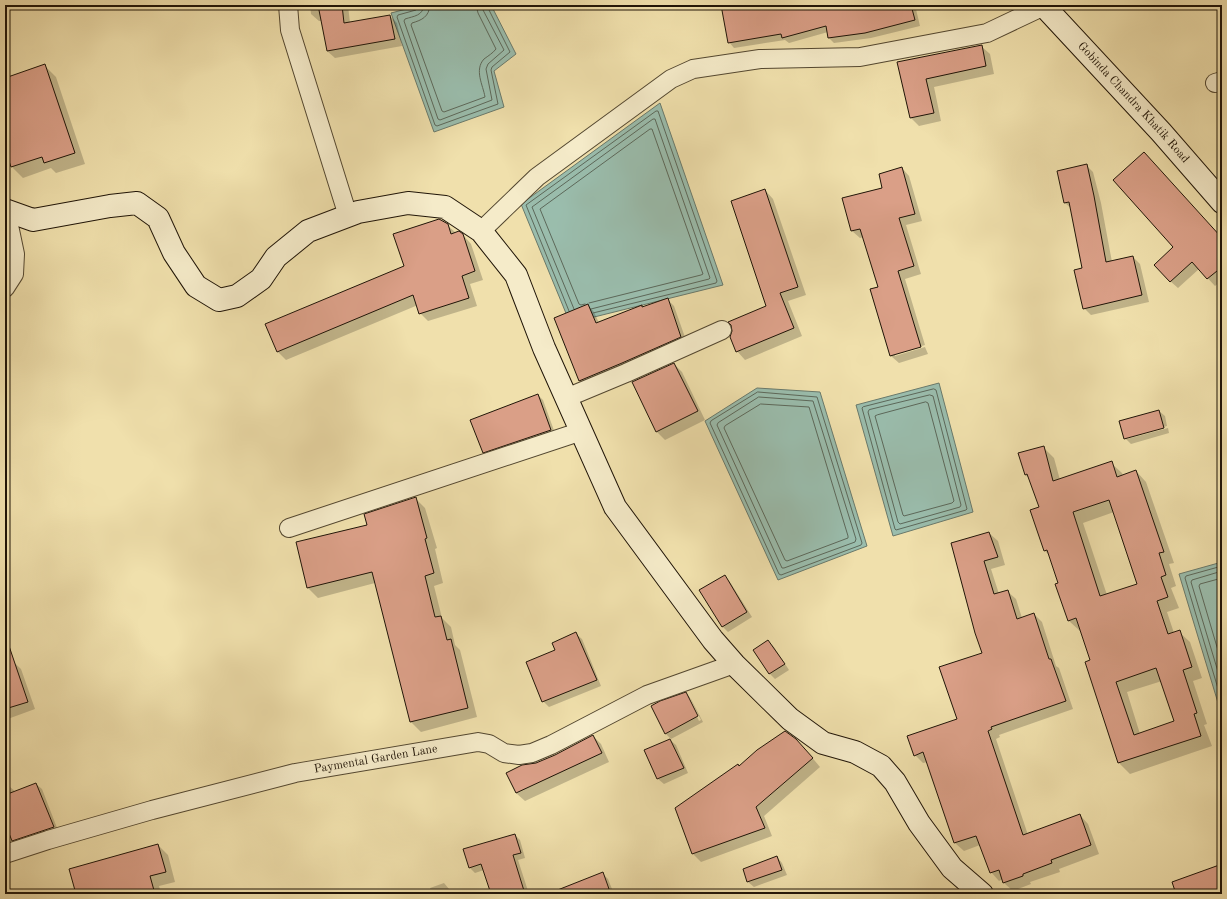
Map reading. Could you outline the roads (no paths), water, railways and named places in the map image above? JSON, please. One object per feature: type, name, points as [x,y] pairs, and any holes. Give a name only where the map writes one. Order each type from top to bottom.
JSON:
[{"type":"street","points":[[288,5],[290,30],[348,216]]},
{"type":"street","points":[[481,231],[537,177],[671,79],[693,69],[760,59],[860,57],[987,33],[1043,6]]},
{"type":"street","name":"Gobinda Chandra Khatik Road","points":[[1043,6],[1161,132],[1222,202]]},
{"type":"street","points":[[5,211],[33,220],[110,206],[137,203],[158,218],[174,253],[196,286],[219,300],[237,296],[261,279],[276,257],[308,231],[358,212],[408,203],[445,207],[481,231],[516,275],[544,348],[615,508],[713,640],[734,664],[790,719],[823,743],[855,752],[881,766],[896,782],[919,822],[952,868],[982,894]]},
{"type":"street","points":[[5,211],[15,254],[14,274],[5,288]]},
{"type":"street","points":[[566,398],[722,330]]},
{"type":"street","points":[[289,528],[582,431]]},
{"type":"street","name":"Paymental Garden Lane","points":[[5,854],[152,810],[295,773],[478,742],[489,744],[504,753],[519,755],[532,753],[551,745],[647,695],[734,664]]},
{"type":"water","points":[[422,5],[491,5],[516,54],[494,71],[504,107],[434,132],[391,13]]},
{"type":"water","points":[[660,103],[723,285],[570,323],[521,204]]},
{"type":"water","points":[[939,383],[973,512],[893,536],[856,405]]},
{"type":"water","points":[[757,388],[820,392],[867,546],[778,580],[705,421]]},
{"type":"water","points":[[1222,562],[1222,716],[1179,574]]}]
